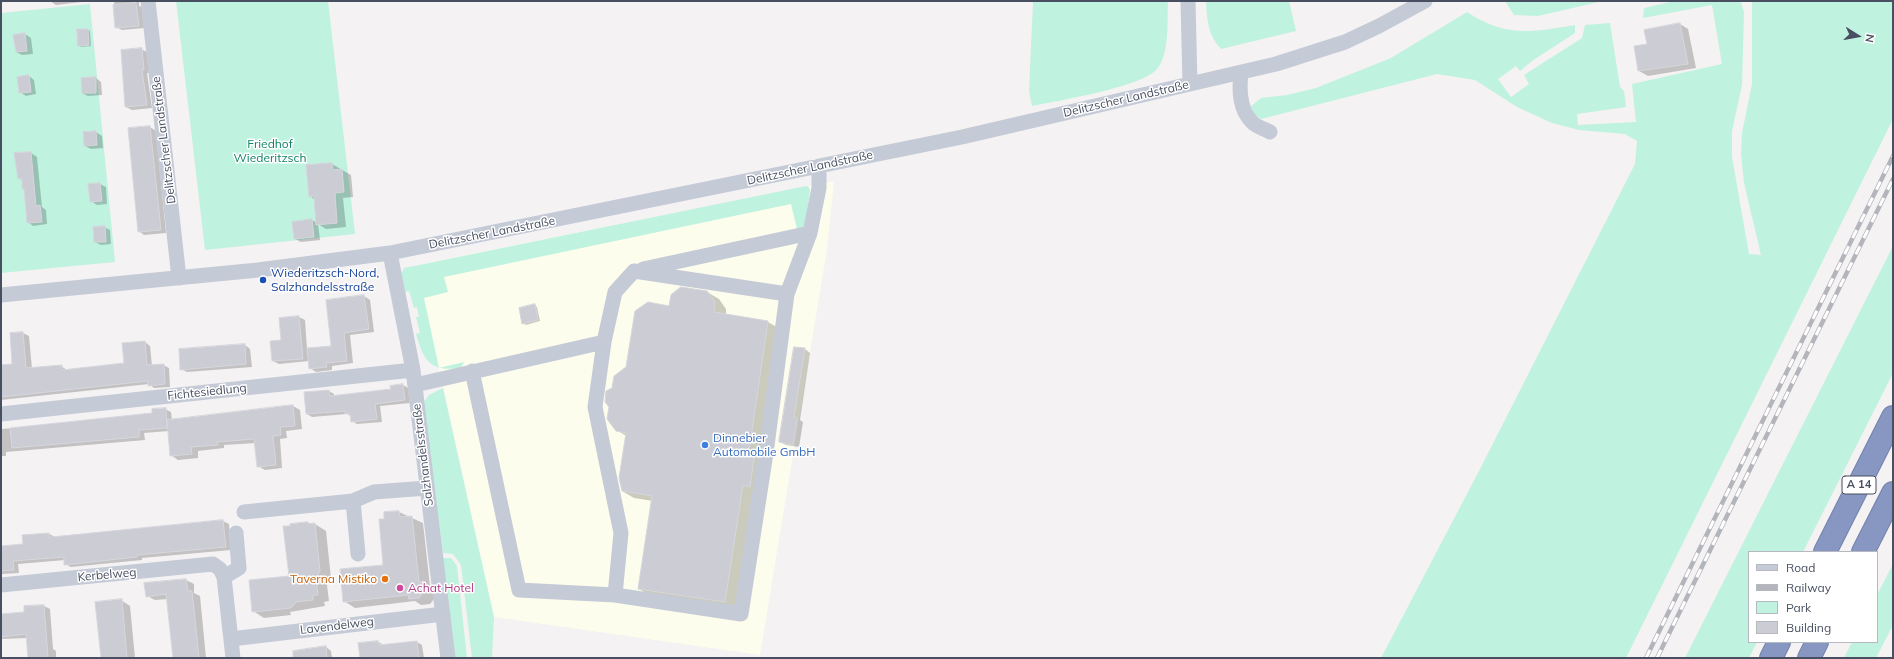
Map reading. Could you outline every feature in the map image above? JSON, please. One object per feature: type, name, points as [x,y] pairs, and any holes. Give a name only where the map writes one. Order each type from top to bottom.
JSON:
[{"type":"highway","name":"A 14","points":[[1826,551],[1893,417]]},
{"type":"highway","name":"A 14","points":[[1864,551],[1893,493]]},
{"type":"highway","points":[[1771,658],[1778,643]]},
{"type":"highway","points":[[1809,658],[1816,643]]},
{"type":"street","name":"Delitzscher Landstraße","points":[[148,1],[180,278]]},
{"type":"street","points":[[1188,1],[1190,84]]},
{"type":"street","name":"Delitzscher Landstraße","points":[[1,295],[288,267],[390,254],[962,137],[1276,64],[1345,42],[1379,26],[1425,1]]},
{"type":"street","points":[[1241,73],[1240,90],[1244,110],[1254,124],[1270,132]]},
{"type":"street","points":[[472,371],[519,590],[615,595],[741,614],[766,453],[787,294],[810,233],[819,188],[819,166]]},
{"type":"street","points":[[615,595],[622,533],[595,407],[604,342],[615,292],[634,271],[810,233]]},
{"type":"street","name":"Salzhandelsstraße","points":[[390,254],[414,377],[448,658]]},
{"type":"street","points":[[634,271],[787,294]]},
{"type":"street","name":"Fichtesiedlung","points":[[1,414],[472,371],[604,342]]},
{"type":"street","points":[[244,512],[353,501],[374,492],[427,488]]},
{"type":"street","points":[[353,501],[358,554]]},
{"type":"street","points":[[233,658],[224,577],[239,568],[236,533]]},
{"type":"street","name":"Kerbelweg","points":[[1,585],[213,564],[220,569],[224,577]]},
{"type":"street","name":"Lavendelweg","points":[[231,638],[443,614]]},
{"type":"shaded area","points":[[834,181],[827,249],[760,655],[494,617],[416,265]]},
{"type":"green space","name":"Friedhof Wiederitzsch","points":[[176,1],[328,1],[355,234],[205,250]]},
{"type":"green space","points":[[1033,1],[1168,1],[1166,46],[1161,63],[1157,69],[1148,76],[1135,82],[1079,97],[1032,106],[1029,92]]},
{"type":"green space","points":[[1206,1],[1289,1],[1296,31],[1221,49],[1213,38],[1209,27]]},
{"type":"green space","points":[[1505,1],[1603,1],[1538,16],[1514,15]]},
{"type":"green space","points":[[1674,1],[1737,1],[1741,3],[1744,12],[1742,85],[1732,131],[1732,157],[1749,254],[1761,255],[1744,183],[1741,154],[1742,133],[1752,84],[1752,1],[1893,1],[1893,119],[1626,658],[1381,658],[1479,471],[1635,164],[1637,141],[1625,134],[1579,130],[1552,123],[1517,107],[1475,80],[1437,74],[1261,119],[1254,114],[1251,106],[1261,98],[1287,95],[1316,88],[1391,58],[1467,12],[1494,26],[1520,31],[1545,30],[1575,25],[1575,33],[1532,61],[1520,71],[1516,66],[1498,79],[1511,97],[1529,84],[1524,75],[1582,38],[1585,25],[1610,23],[1620,87],[1624,91],[1626,107],[1577,114],[1578,125],[1636,122],[1632,84],[1722,64],[1712,5],[1643,18],[1644,8]]},
{"type":"green space","points":[[90,4],[115,262],[1,273],[1,13]]},
{"type":"green space","points":[[806,186],[809,187],[810,191],[805,227],[797,229],[791,204],[444,277],[448,292],[424,298],[439,367],[430,363],[422,352],[419,344],[416,334],[420,333],[416,317],[419,317],[417,307],[414,308],[409,291],[405,292],[401,275],[404,268]]},
{"type":"green space","points":[[1893,246],[1893,373],[1804,551],[1748,551],[1748,643],[1756,643],[1749,658],[1685,658]]},
{"type":"green space","points":[[464,362],[461,368],[440,368]]},
{"type":"green space","points":[[443,388],[494,617],[492,658],[472,658],[461,565],[453,554],[443,553],[423,403],[429,395]]},
{"type":"green space","points":[[443,558],[451,558],[457,566],[467,658],[455,658]]},
{"type":"green space","points":[[1893,564],[1893,625],[1876,658],[1844,658],[1852,643],[1878,643],[1878,593]]},
{"type":"building","points":[[136,3],[139,26],[115,28],[113,5]]},
{"type":"building","points":[[1680,23],[1688,64],[1638,71],[1634,46],[1647,44],[1644,30]]},
{"type":"building","points":[[77,29],[88,29],[89,45],[78,46]]},
{"type":"building","points":[[25,33],[27,51],[16,52],[13,35]]},
{"type":"building","points":[[142,48],[144,70],[142,70],[147,105],[125,107],[121,50]]},
{"type":"building","points":[[29,75],[31,92],[19,93],[17,77]]},
{"type":"building","points":[[96,77],[96,93],[82,93],[81,78]]},
{"type":"building","points":[[150,126],[161,230],[138,232],[128,128]]},
{"type":"building","points":[[96,131],[97,145],[84,146],[83,132]]},
{"type":"building","points":[[31,152],[36,206],[40,205],[42,222],[27,223],[24,189],[22,189],[22,178],[18,179],[14,153]]},
{"type":"building","points":[[332,163],[333,170],[342,169],[344,192],[335,193],[337,223],[316,225],[314,196],[309,197],[306,165]]},
{"type":"building","points":[[100,183],[102,201],[90,202],[88,184]]},
{"type":"building","points":[[312,219],[314,237],[294,239],[292,222]]},
{"type":"building","points":[[105,226],[106,242],[94,242],[93,227]]},
{"type":"building","name":"Dinnebier Automobile GmbH","points":[[681,287],[707,291],[715,302],[714,312],[768,321],[749,451],[755,452],[750,487],[743,485],[725,602],[638,589],[652,496],[622,491],[619,478],[626,433],[616,431],[607,419],[609,407],[605,402],[606,391],[612,388],[614,376],[626,367],[635,311],[648,302],[669,306],[671,295]]},
{"type":"building","points":[[364,295],[369,329],[344,333],[347,361],[326,363],[327,367],[309,369],[307,348],[331,346],[326,300]]},
{"type":"building","points":[[535,304],[538,320],[522,324],[519,308]]},
{"type":"building","points":[[299,316],[303,359],[272,361],[270,341],[281,340],[279,318]]},
{"type":"building","points":[[23,332],[26,368],[62,365],[62,370],[124,363],[122,343],[145,341],[147,365],[164,364],[165,384],[148,386],[148,381],[1,397],[1,365],[12,364],[10,333]]},
{"type":"building","points":[[245,344],[246,364],[180,370],[179,349]]},
{"type":"building","points":[[794,347],[805,348],[794,417],[797,418],[793,445],[779,442]]},
{"type":"building","points":[[403,384],[405,400],[375,404],[377,419],[351,422],[350,413],[345,414],[345,411],[306,414],[304,392],[329,390],[330,396],[391,389],[390,386]]},
{"type":"building","points":[[293,405],[295,426],[280,427],[281,435],[273,436],[276,465],[257,467],[254,439],[217,442],[218,445],[191,447],[192,454],[170,456],[167,420]]},
{"type":"building","points":[[166,408],[167,428],[139,430],[139,437],[12,448],[10,428],[152,413],[152,409]]},
{"type":"building","points":[[399,511],[400,517],[412,516],[419,582],[423,581],[424,591],[419,598],[409,599],[408,595],[343,602],[340,569],[383,565],[379,519],[384,519],[384,512]]},
{"type":"building","points":[[223,520],[226,547],[137,555],[137,557],[64,565],[64,557],[13,561],[14,570],[1,571],[1,546],[23,544],[22,535],[49,533],[49,537]]},
{"type":"building","points":[[308,522],[308,524],[315,523],[320,571],[316,578],[318,595],[313,595],[313,600],[296,602],[291,608],[252,612],[249,580],[289,576],[283,526]]},
{"type":"building","points":[[186,579],[188,591],[192,591],[199,658],[173,658],[166,594],[146,597],[144,583]]},
{"type":"building","points":[[122,599],[127,658],[101,658],[95,602]]},
{"type":"building","points":[[44,605],[48,658],[28,658],[26,634],[1,637],[1,614],[24,612],[24,606]]},
{"type":"building","points":[[378,641],[379,645],[417,641],[419,658],[360,658],[358,643]]},
{"type":"building","points":[[326,646],[327,658],[293,658],[293,651]]},
{"type":"railway","points":[[1646,658],[1893,156]]},
{"type":"railway","points":[[1657,658],[1893,179]]},
{"type":"place","name":"Wiederitzsch-Nord, Salzhandelsstraße","points":[[263,280]]},
{"type":"place","name":"Dinnebier Automobile GmbH","points":[[705,445]]},
{"type":"place","name":"Taverna Mistiko","points":[[385,579]]},
{"type":"place","name":"Achat Hotel","points":[[400,588]]}]
